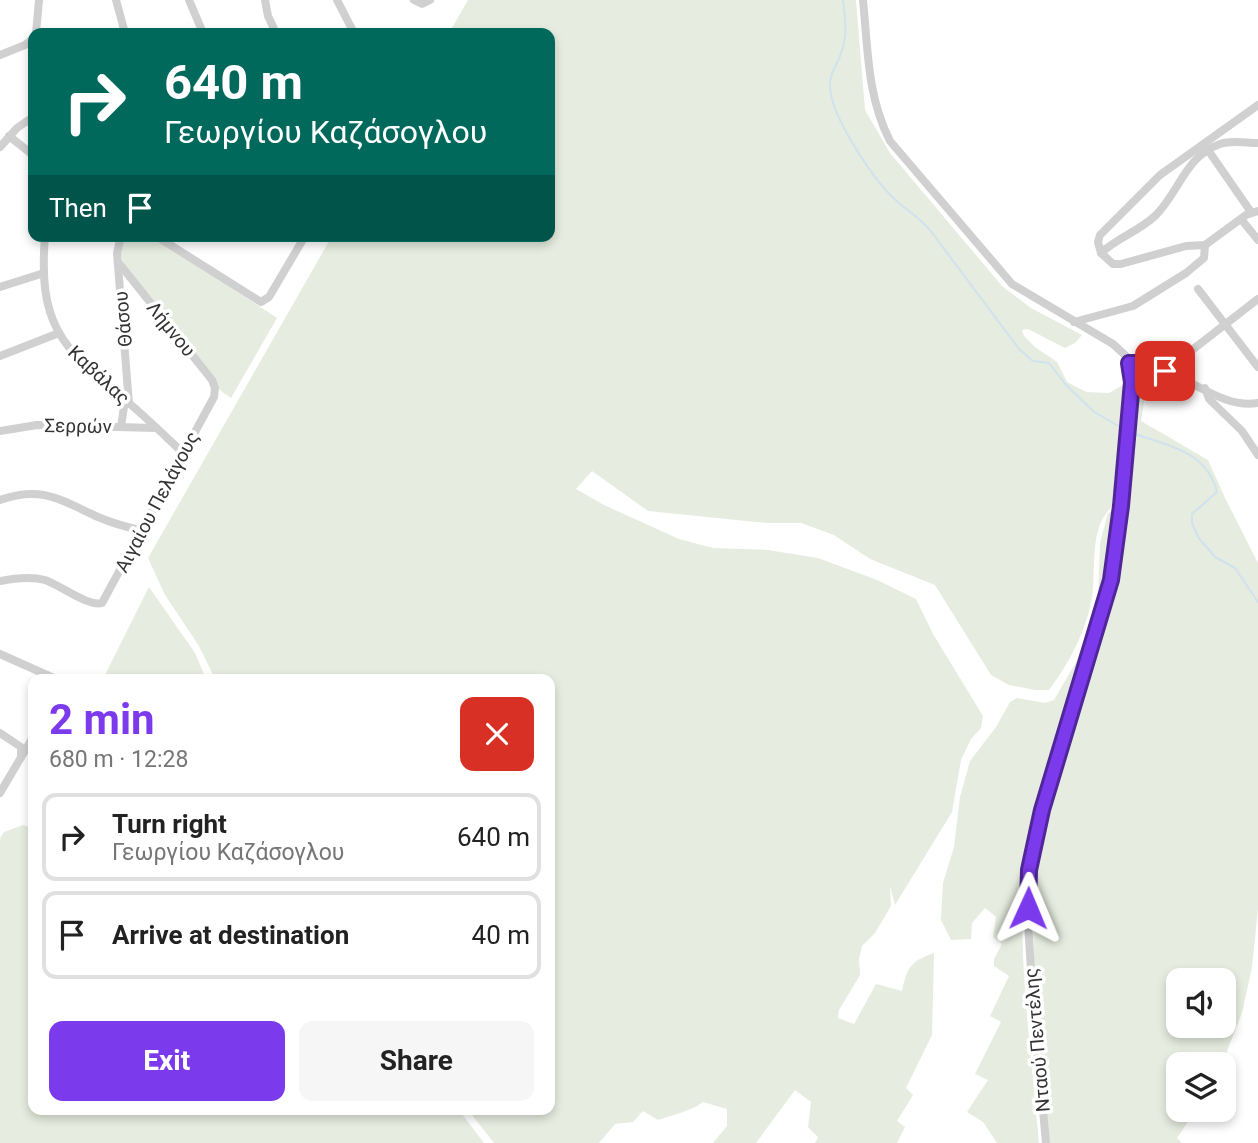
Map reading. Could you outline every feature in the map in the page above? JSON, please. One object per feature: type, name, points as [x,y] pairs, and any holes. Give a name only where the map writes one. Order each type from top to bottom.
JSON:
[{"type":"street","points":[[36,28],[38,0]]},
{"type":"street","points":[[116,0],[124,28]]},
{"type":"street","points":[[189,0],[201,28]]},
{"type":"street","points":[[265,0],[274,28]]},
{"type":"street","points":[[337,0],[351,28]]},
{"type":"street","points":[[414,0],[428,2]]},
{"type":"street","points":[[863,0],[872,93],[881,123],[890,141],[1012,284],[1121,350],[1129,363],[1143,363],[1165,371],[1232,401],[1258,403]]},
{"type":"street","points":[[0,55],[28,42]]},
{"type":"street","points":[[1208,150],[1254,212],[1205,245],[1185,246],[1121,264],[1113,264],[1101,253],[1098,242],[1100,235],[1149,185],[1197,153],[1258,105]]},
{"type":"street","points":[[0,147],[28,121]]},
{"type":"street","points":[[9,136],[28,151]]},
{"type":"street","points":[[1101,253],[1158,213],[1170,201],[1197,153],[1220,144],[1258,142]]},
{"type":"street","points":[[1241,219],[1258,240]]},
{"type":"street","name":"Καβάλας","points":[[46,242],[44,273],[47,303],[59,333],[79,361],[183,453]]},
{"type":"street","name":"Θάσου","points":[[119,242],[127,402],[121,427]]},
{"type":"street","points":[[165,242],[256,300],[264,302],[300,242]]},
{"type":"street","points":[[1074,322],[1086,316],[1133,306],[1151,296],[1204,257],[1205,245]]},
{"type":"street","name":"Λήμνου","points":[[118,262],[212,380],[216,390],[213,399]]},
{"type":"street","points":[[0,287],[44,273]]},
{"type":"street","points":[[1198,289],[1258,367]]},
{"type":"street","points":[[1165,371],[1258,299]]},
{"type":"street","points":[[0,356],[59,333]]},
{"type":"street","name":"Νταού Πεντέλης","points":[[1046,1143],[1032,1000],[1028,923],[1029,870],[1042,810],[1111,580],[1132,382],[1129,363]]},
{"type":"street","points":[[1205,388],[1209,399],[1242,431],[1258,455]]},
{"type":"street","name":"Αιγαίου Πελάγους","points":[[0,581],[41,579],[91,603],[101,604],[213,399]]},
{"type":"street","name":"Σερρών","points":[[0,431],[31,425],[156,428]]},
{"type":"street","points":[[0,500],[23,494],[45,494],[107,521],[141,530]]},
{"type":"street","points":[[0,654],[45,674]]},
{"type":"street","points":[[0,733],[22,750],[20,758]]},
{"type":"street","points":[[0,745],[16,743]]},
{"type":"street","points":[[0,793],[28,745]]},
{"type":"shaded area","points":[[468,0],[856,0],[865,110],[890,153],[1002,286],[1031,308],[1082,335],[1075,343],[1065,348],[1028,329],[1022,330],[1035,347],[1057,362],[1067,382],[1086,392],[1109,393],[1128,382],[1116,500],[1103,517],[1097,535],[1090,609],[1076,646],[1049,690],[1009,685],[991,675],[935,585],[870,559],[834,535],[801,523],[767,523],[648,511],[592,471],[576,489],[604,505],[679,539],[713,548],[768,550],[818,558],[877,580],[916,599],[933,634],[983,716],[981,728],[971,739],[961,760],[952,812],[895,905],[890,886],[891,906],[875,933],[862,946],[860,975],[839,1010],[838,1018],[854,1024],[876,984],[902,991],[911,966],[934,953],[932,1035],[906,1088],[913,1095],[897,1121],[905,1127],[897,1143],[815,1143],[818,1137],[808,1127],[811,1102],[795,1090],[756,1143],[713,1143],[727,1126],[727,1109],[703,1102],[658,1120],[643,1111],[633,1122],[615,1124],[599,1143],[494,1143],[472,1115],[555,1115],[555,674],[213,674],[199,646],[165,595],[148,558],[329,242],[555,242],[555,28],[452,28]]},
{"type":"shaded area","points":[[122,242],[162,242],[277,318],[231,398],[221,391],[128,271],[120,254]]},
{"type":"shaded area","points":[[1139,365],[1149,371],[1141,421],[1208,460],[1258,563],[1258,909],[1252,967],[1236,1028],[1236,968],[1166,968],[1166,1038],[1232,1038],[1227,1052],[1166,1052],[1166,1122],[1188,1122],[1177,1138],[1182,1143],[1049,1143],[1035,994],[1032,883],[1042,829],[1116,586],[1126,534]]},
{"type":"shaded area","points":[[1113,511],[1112,552],[1108,577],[1024,862],[1022,932],[1039,1143],[997,1143],[983,1122],[967,1112],[988,1080],[975,1074],[1001,1022],[990,1016],[1009,976],[994,966],[994,959],[1002,944],[993,937],[996,917],[985,908],[972,923],[971,939],[951,940],[941,920],[943,883],[954,847],[960,797],[970,761],[996,727],[1010,702],[1017,698],[1045,703],[1054,700],[1076,662],[1089,631],[1098,598],[1100,543],[1108,513]]},
{"type":"shaded area","points":[[149,587],[195,653],[204,674],[106,674]]},
{"type":"shaded area","points":[[23,825],[28,826],[28,1115],[463,1115],[484,1143],[0,1143],[0,838],[4,832]]},
{"type":"waterway","points":[[843,0],[845,40],[832,74],[830,88],[838,116],[856,149],[889,193],[930,230],[1019,349],[1033,361],[1049,363],[1066,385],[1093,411],[1125,430]]},
{"type":"waterway","points":[[1130,432],[1183,451],[1204,466],[1217,492],[1192,514],[1192,523],[1198,537],[1215,557],[1235,568],[1258,602]]},
{"type":"route","points":[[1028,908],[1029,870],[1042,810],[1111,580],[1121,506],[1132,382],[1129,363],[1143,363],[1165,371]]}]
